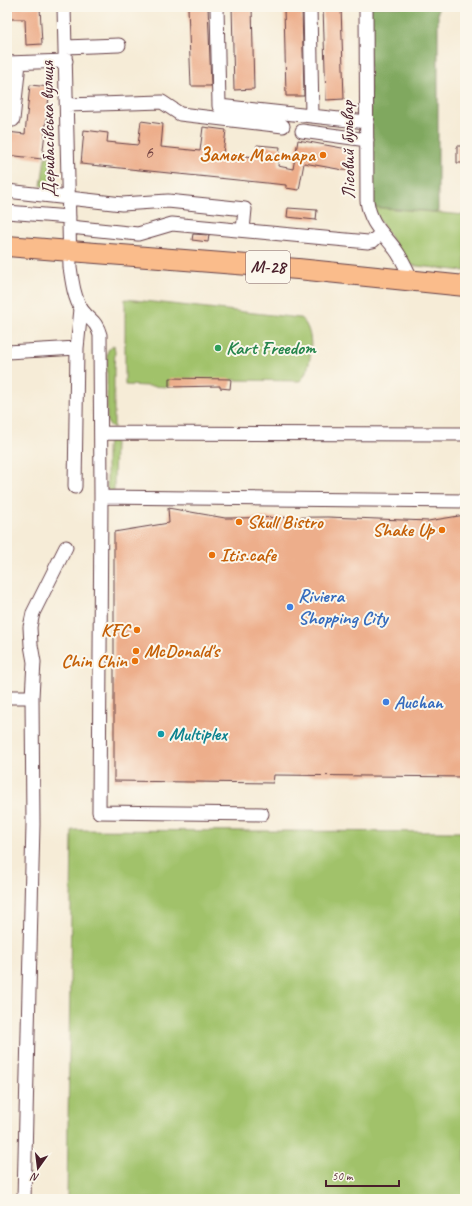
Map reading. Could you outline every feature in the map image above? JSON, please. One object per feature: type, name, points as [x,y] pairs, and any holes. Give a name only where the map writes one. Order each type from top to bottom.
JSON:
[{"type":"highway","name":"М-28","points":[[7,246],[298,269],[465,286]]},
{"type":"street","name":"Дерибасівська вулиця","points":[[64,7],[70,267],[73,286],[81,309]]},
{"type":"street","points":[[217,7],[219,106],[367,122]]},
{"type":"street","points":[[310,7],[312,116]]},
{"type":"street","name":"Лісовий бульвар","points":[[366,7],[367,201],[374,222],[381,233],[396,250],[412,280]]},
{"type":"street","points":[[66,47],[119,45]]},
{"type":"street","points":[[7,119],[13,120],[13,63],[66,61]]},
{"type":"street","points":[[67,105],[162,102],[180,114],[283,126]]},
{"type":"street","points":[[302,131],[367,140]]},
{"type":"street","points":[[7,191],[122,204],[168,201],[245,209],[243,230]]},
{"type":"street","points":[[7,212],[138,234],[172,224],[368,242],[373,241],[381,233]]},
{"type":"street","points":[[75,487],[77,348],[81,309]]},
{"type":"street","points":[[81,309],[94,321],[100,335],[102,433],[99,812],[262,814]]},
{"type":"street","points":[[7,352],[77,348]]},
{"type":"street","points":[[102,433],[465,434]]},
{"type":"street","points":[[101,497],[465,501]]},
{"type":"street","points":[[24,1199],[32,824],[32,697],[34,662],[30,627],[33,613],[66,547]]},
{"type":"street","points":[[7,697],[32,697]]},
{"type":"green space","points":[[369,7],[438,7],[438,212],[371,207]]},
{"type":"green space","points":[[45,157],[53,157],[53,186],[41,186]]},
{"type":"green space","points":[[371,207],[465,215],[465,271],[408,265]]},
{"type":"green space","name":"Kart Freedom","points":[[125,299],[300,318],[309,330],[311,349],[308,368],[300,381],[169,379],[169,387],[125,385]]},
{"type":"green space","points":[[114,345],[114,428],[108,424],[107,420],[107,354],[108,350]]},
{"type":"green space","points":[[115,439],[114,493],[112,493],[107,489],[107,448],[109,442]]},
{"type":"green space","points":[[72,830],[465,832],[465,1199],[67,1199]]},
{"type":"building","points":[[7,7],[40,7],[42,44],[26,45],[25,19],[7,19]]},
{"type":"building","points":[[188,7],[208,7],[211,86],[191,86]]},
{"type":"building","points":[[232,7],[252,7],[254,89],[234,90]]},
{"type":"building","points":[[284,7],[302,7],[304,96],[286,96]]},
{"type":"building","points":[[323,7],[341,7],[344,99],[326,100]]},
{"type":"building","points":[[30,85],[50,87],[42,159],[7,155],[7,132],[25,134]]},
{"type":"building","points":[[141,121],[163,124],[161,147],[200,151],[203,127],[226,130],[223,154],[256,157],[257,145],[280,147],[278,166],[293,169],[298,140],[353,150],[349,171],[304,163],[299,190],[286,188],[286,185],[81,164],[84,130],[108,133],[107,142],[138,145]]},
{"type":"building","points":[[457,146],[465,146],[465,163],[457,163]]},
{"type":"building","points":[[288,208],[317,210],[316,220],[287,217]]},
{"type":"building","points":[[193,234],[209,235],[208,242],[192,240]]},
{"type":"building","points":[[169,378],[231,379],[230,389],[220,388],[220,386],[169,387]]},
{"type":"building","name":"Riviera Shopping City","points":[[168,508],[225,518],[328,517],[428,521],[465,515],[465,777],[274,775],[273,783],[114,781],[114,532],[169,523]]},
{"type":"place","name":"Замок Мастара","points":[[323,155]]},
{"type":"place","name":"Kart Freedom","points":[[218,348]]},
{"type":"place","name":"Skull Bistro","points":[[239,522]]},
{"type":"place","name":"Shake Up","points":[[442,530]]},
{"type":"place","name":"Itis.cafe","points":[[212,555]]},
{"type":"place","name":"Riviera Shopping City","points":[[290,607]]},
{"type":"place","name":"KFC","points":[[137,630]]},
{"type":"place","name":"McDonald's","points":[[136,651]]},
{"type":"place","name":"Chin Chin","points":[[135,661]]},
{"type":"place","name":"Auchan","points":[[386,702]]},
{"type":"place","name":"Multiplex","points":[[161,734]]}]
